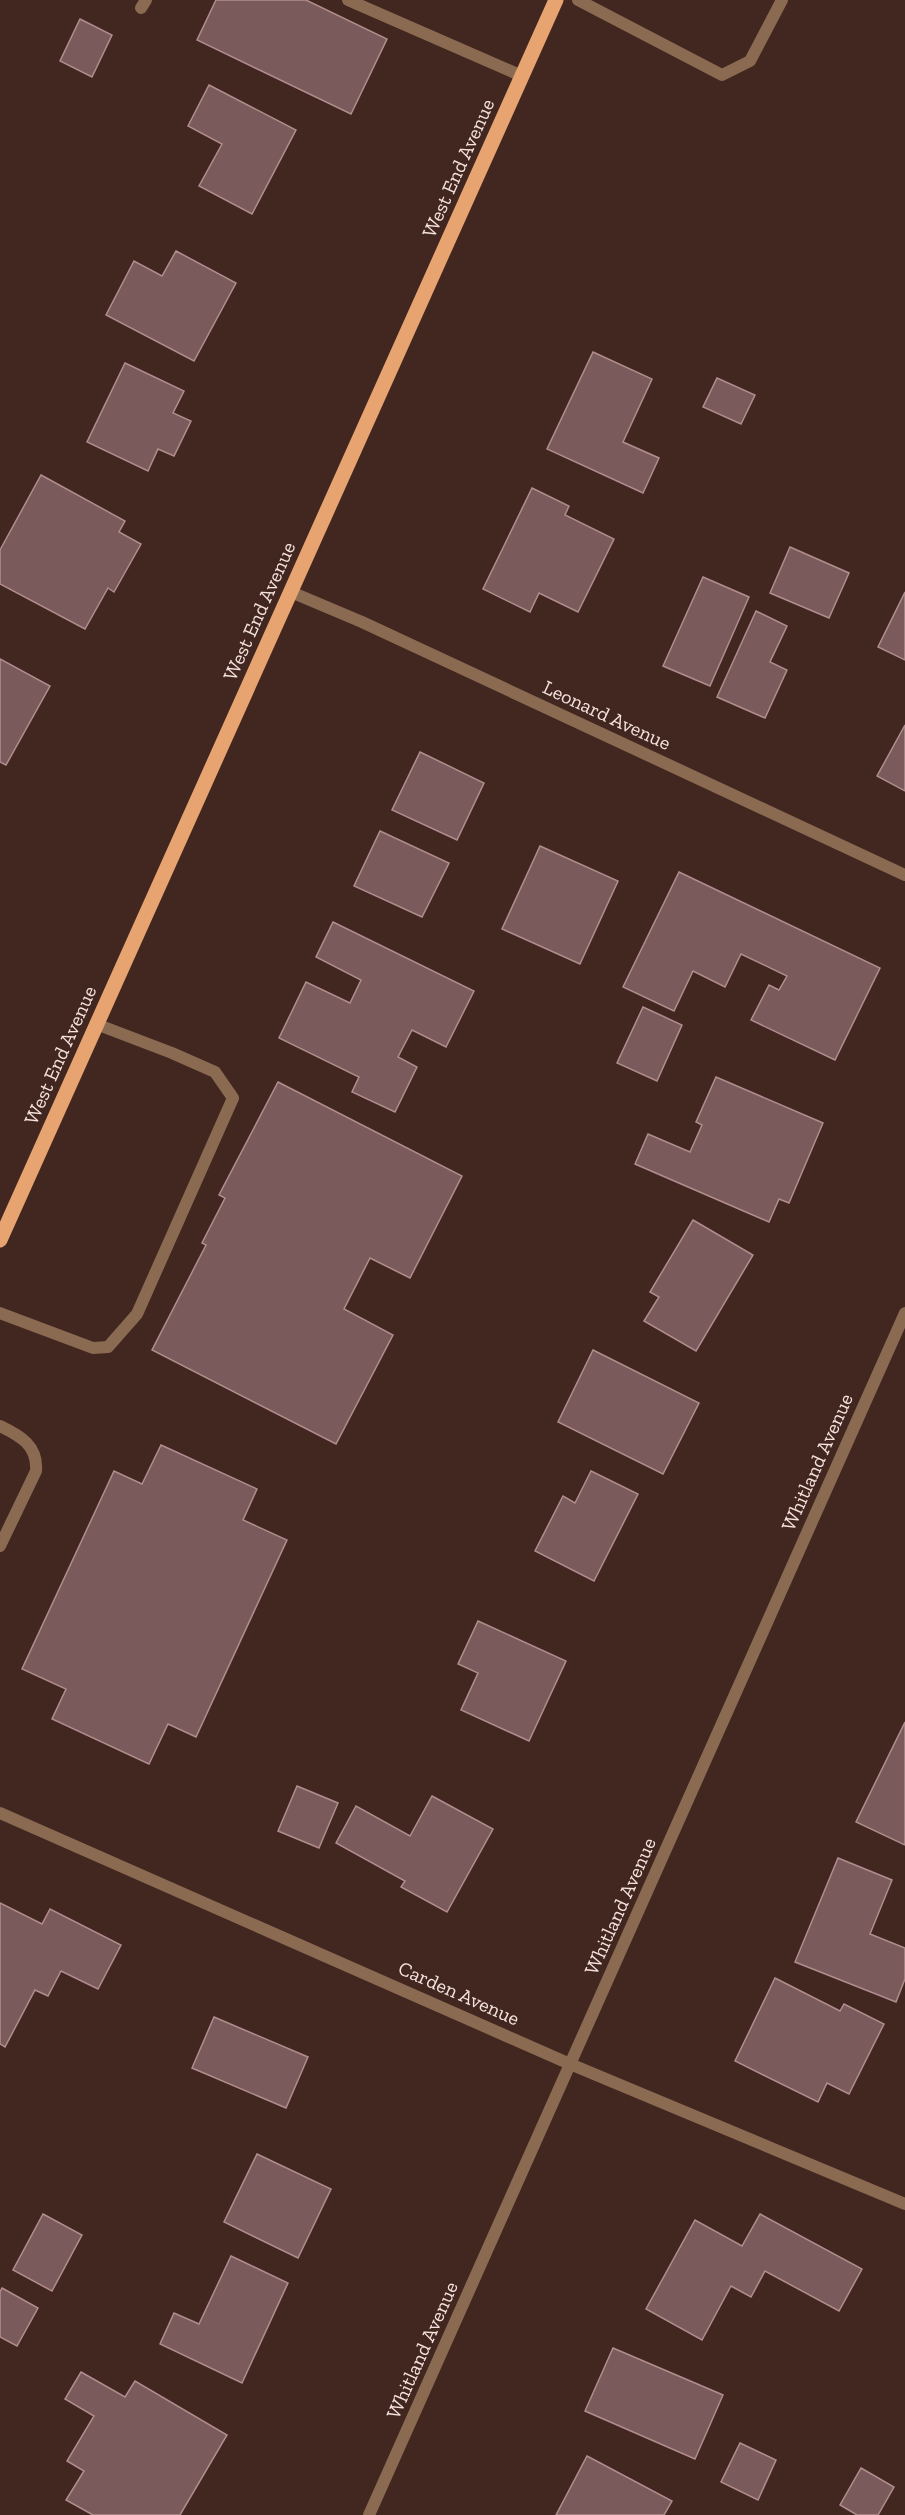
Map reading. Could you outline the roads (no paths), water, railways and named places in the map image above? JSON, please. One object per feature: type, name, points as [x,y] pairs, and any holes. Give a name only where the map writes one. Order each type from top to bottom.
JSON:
[{"type":"main road","name":"West End Avenue","points":[[0,1239],[556,0]]},
{"type":"street","points":[[348,0],[522,76]]},
{"type":"street","points":[[578,0],[722,75],[750,61],[782,0]]},
{"type":"street","name":"Leonard Avenue","points":[[291,592],[384,632],[905,876]]},
{"type":"street","points":[[0,1313],[93,1348],[108,1347],[137,1314],[232,1098],[215,1072],[96,1024]]},
{"type":"street","name":"Whitland Avenue","points":[[369,2515],[905,1313]]},
{"type":"street","points":[[0,1426],[31,1445],[37,1460],[36,1471],[0,1546]]},
{"type":"street","name":"Carden Avenue","points":[[0,1813],[570,2064],[905,2204]]}]
